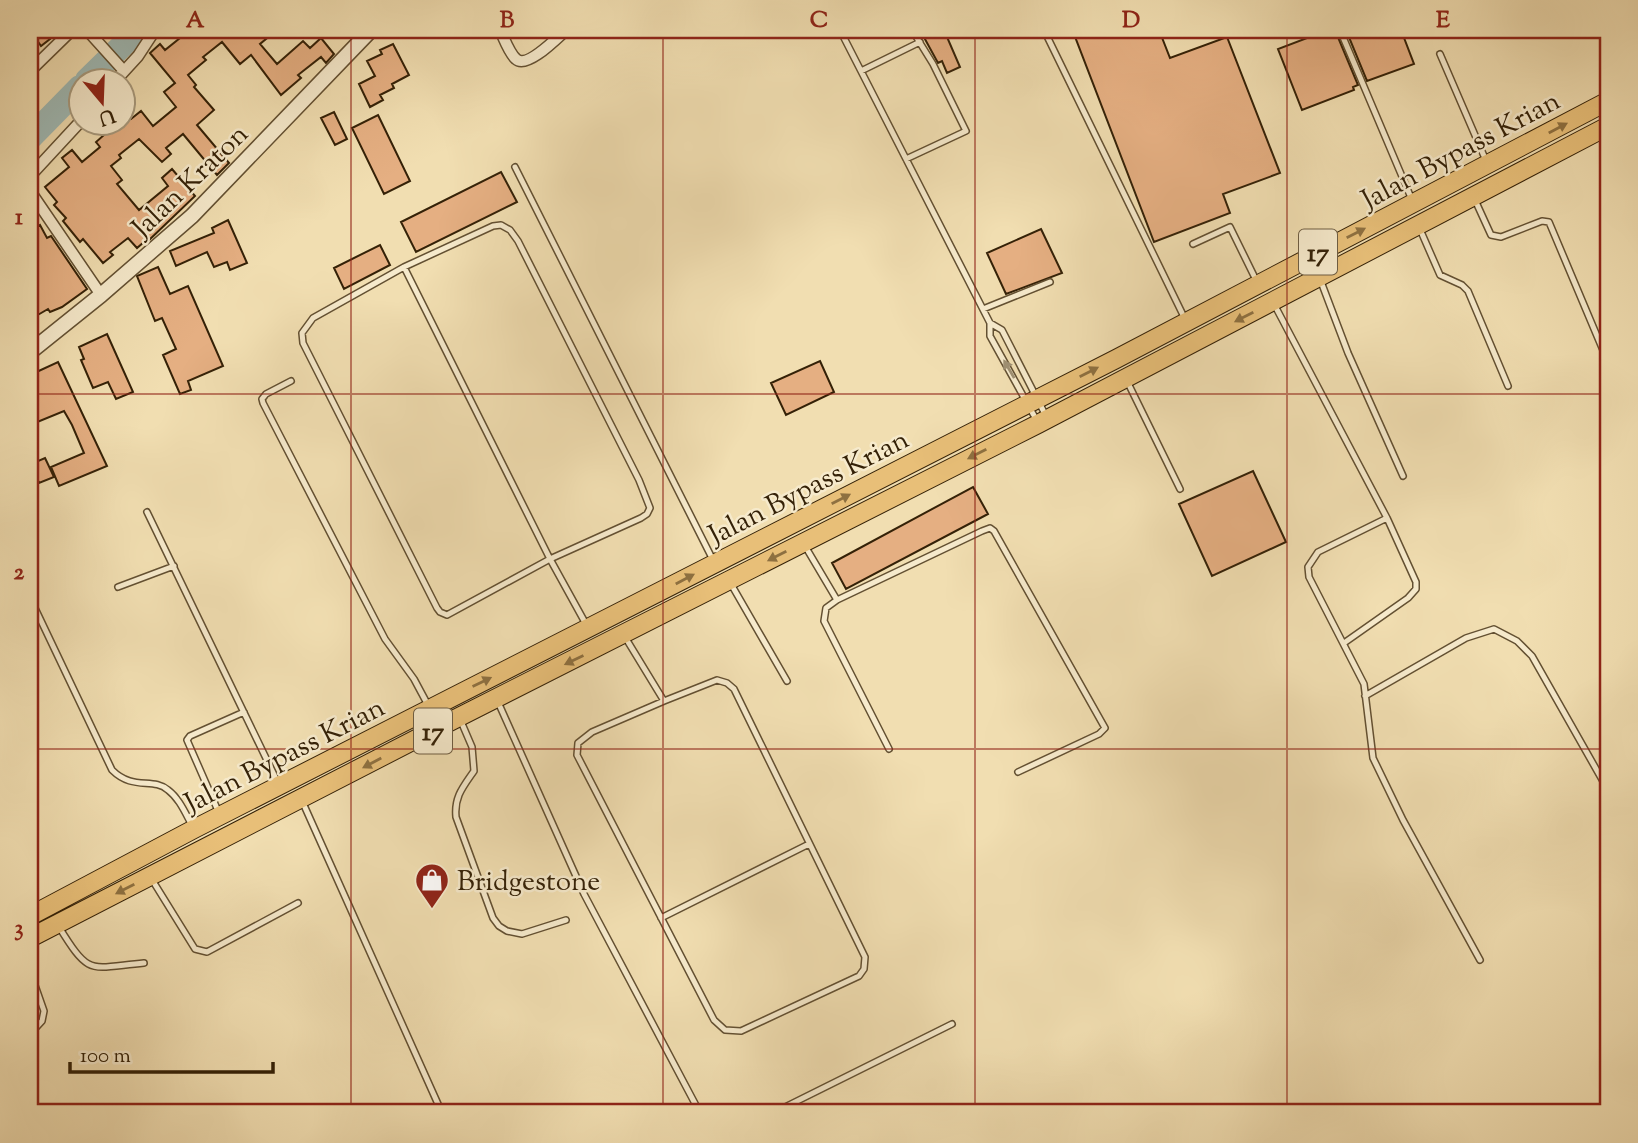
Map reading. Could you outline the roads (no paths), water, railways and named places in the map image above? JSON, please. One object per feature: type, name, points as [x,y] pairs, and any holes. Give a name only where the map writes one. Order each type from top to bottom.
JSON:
[{"type":"highway","name":"Jalan Bypass Krian","points":[[30,916],[430,708],[589,630],[1608,101]]},
{"type":"highway","name":"Jalan Bypass Krian","points":[[30,938],[1043,421],[1608,126]]},
{"type":"street","points":[[30,71],[72,30]]},
{"type":"street","points":[[88,30],[120,66]]},
{"type":"street","points":[[129,66],[155,30]]},
{"type":"street","name":"Jalan Kraton","points":[[30,352],[101,295],[201,207],[371,30]]},
{"type":"street","points":[[500,30],[515,58],[521,62],[531,60],[566,30]]},
{"type":"street","points":[[30,176],[67,136]]},
{"type":"street","points":[[30,191],[101,295]]},
{"type":"lane","points":[[840,30],[990,323],[990,336],[1043,421]]},
{"type":"lane","points":[[906,159],[966,131],[912,30]]},
{"type":"lane","points":[[1044,30],[1186,321]]},
{"type":"lane","points":[[1340,30],[1413,203]]},
{"type":"lane","points":[[861,71],[920,42]]},
{"type":"lane","points":[[1440,54],[1489,165]]},
{"type":"lane","points":[[515,167],[715,563]]},
{"type":"lane","points":[[1474,197],[1494,237],[1501,237],[1542,221],[1549,222],[1608,362]]},
{"type":"lane","points":[[501,225],[510,230],[650,505],[648,514],[550,559],[447,615],[440,612],[303,342],[302,333],[313,318],[404,267],[493,226],[501,225]]},
{"type":"lane","points":[[1419,226],[1440,275],[1462,285],[1468,291],[1508,386]]},
{"type":"lane","points":[[1193,244],[1230,228],[1258,284]]},
{"type":"lane","points":[[404,267],[550,559],[589,630]]},
{"type":"lane","points":[[1319,278],[1348,353],[1404,475]]},
{"type":"lane","points":[[983,309],[1049,282]]},
{"type":"lane","points":[[1272,302],[1387,518],[1416,582],[1416,589],[1408,598],[1344,643]]},
{"type":"lane","points":[[990,323],[1002,330],[1043,421]]},
{"type":"lane","points":[[1126,378],[1180,489]]},
{"type":"lane","points":[[291,381],[266,394],[262,399],[263,404],[385,639],[414,679],[430,708]]},
{"type":"lane","points":[[147,512],[279,787]]},
{"type":"lane","points":[[1387,518],[1318,552],[1308,567],[1309,577],[1364,684],[1373,758],[1403,820],[1480,960]]},
{"type":"lane","points":[[889,749],[824,621],[826,608],[837,600],[990,528],[1105,726],[1099,734],[1018,772]]},
{"type":"lane","points":[[803,542],[837,600]]},
{"type":"lane","points":[[118,587],[174,566]]},
{"type":"lane","points":[[729,581],[787,681]]},
{"type":"lane","points":[[33,604],[113,770],[120,778],[167,788],[194,829]]},
{"type":"lane","points":[[1365,696],[1466,638],[1493,629],[1517,641],[1532,656],[1608,790]]},
{"type":"lane","points":[[624,635],[664,701]]},
{"type":"lane","points":[[717,680],[727,683],[734,689],[808,844],[863,949],[865,964],[859,976],[741,1031],[725,1030],[714,1020],[577,755],[578,743],[592,732],[664,701],[717,680]]},
{"type":"lane","points":[[497,699],[584,894],[700,1113]]},
{"type":"lane","points":[[220,816],[187,740],[190,736],[244,712]]},
{"type":"lane","points":[[459,717],[472,747],[474,771],[459,792],[455,804],[456,817],[493,918],[507,931],[522,934],[566,920]]},
{"type":"lane","points":[[301,800],[442,1113]]},
{"type":"lane","points":[[661,918],[808,844]]},
{"type":"lane","points":[[150,876],[195,949],[202,952],[207,952],[298,903]]},
{"type":"lane","points":[[57,924],[87,966],[96,968],[144,963]]},
{"type":"lane","points":[[30,971],[44,1011],[42,1021],[30,1034]]},
{"type":"lane","points":[[773,1113],[952,1024]]},
{"type":"waterway","points":[[101,66],[131,37],[133,30]]},
{"type":"waterway","points":[[30,138],[66,101]]},
{"type":"place","name":"Bridgestone","points":[[432,910]]}]
